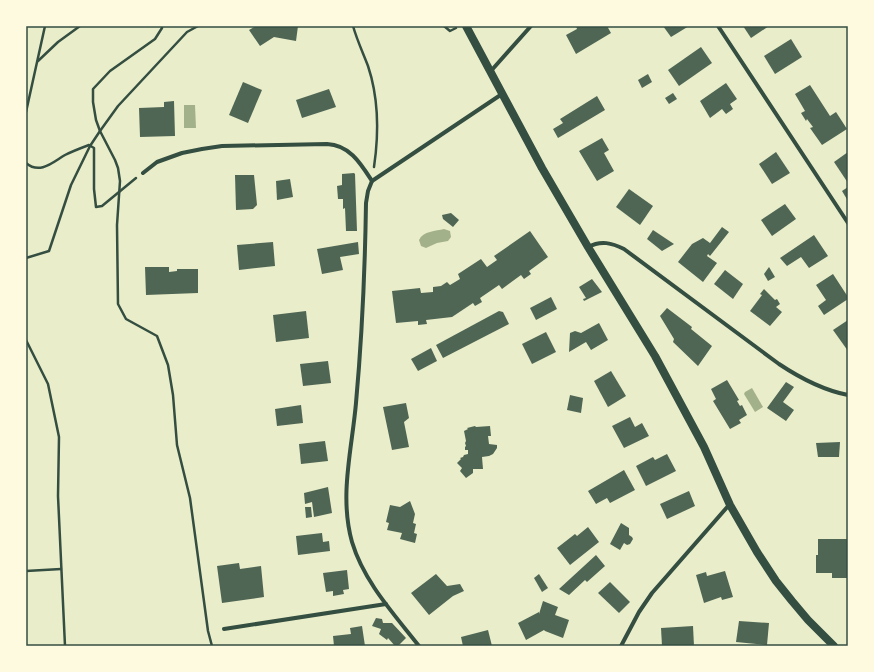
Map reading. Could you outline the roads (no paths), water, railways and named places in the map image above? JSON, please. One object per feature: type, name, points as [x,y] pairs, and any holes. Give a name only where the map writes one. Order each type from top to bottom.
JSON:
[{"type":"main road","points":[[466,26],[502,94],[588,247],[663,369],[704,447],[730,505],[757,552],[776,581],[808,620],[834,646]]},
{"type":"street","points":[[490,72],[531,26]]},
{"type":"street","points":[[718,26],[848,223]]},
{"type":"street","points":[[419,646],[386,604],[363,568],[355,550],[347,513],[347,474],[356,403],[364,302],[366,203],[368,191],[372,181],[502,94]]},
{"type":"street","points":[[142,173],[157,162],[202,148],[222,146],[334,144],[345,148],[365,169],[372,181]]},
{"type":"street","points":[[588,247],[600,242],[613,244],[624,249],[798,377],[821,388],[848,395]]},
{"type":"street","points":[[621,646],[639,612],[652,593],[730,505]]},
{"type":"street","points":[[224,629],[386,604]]}]
